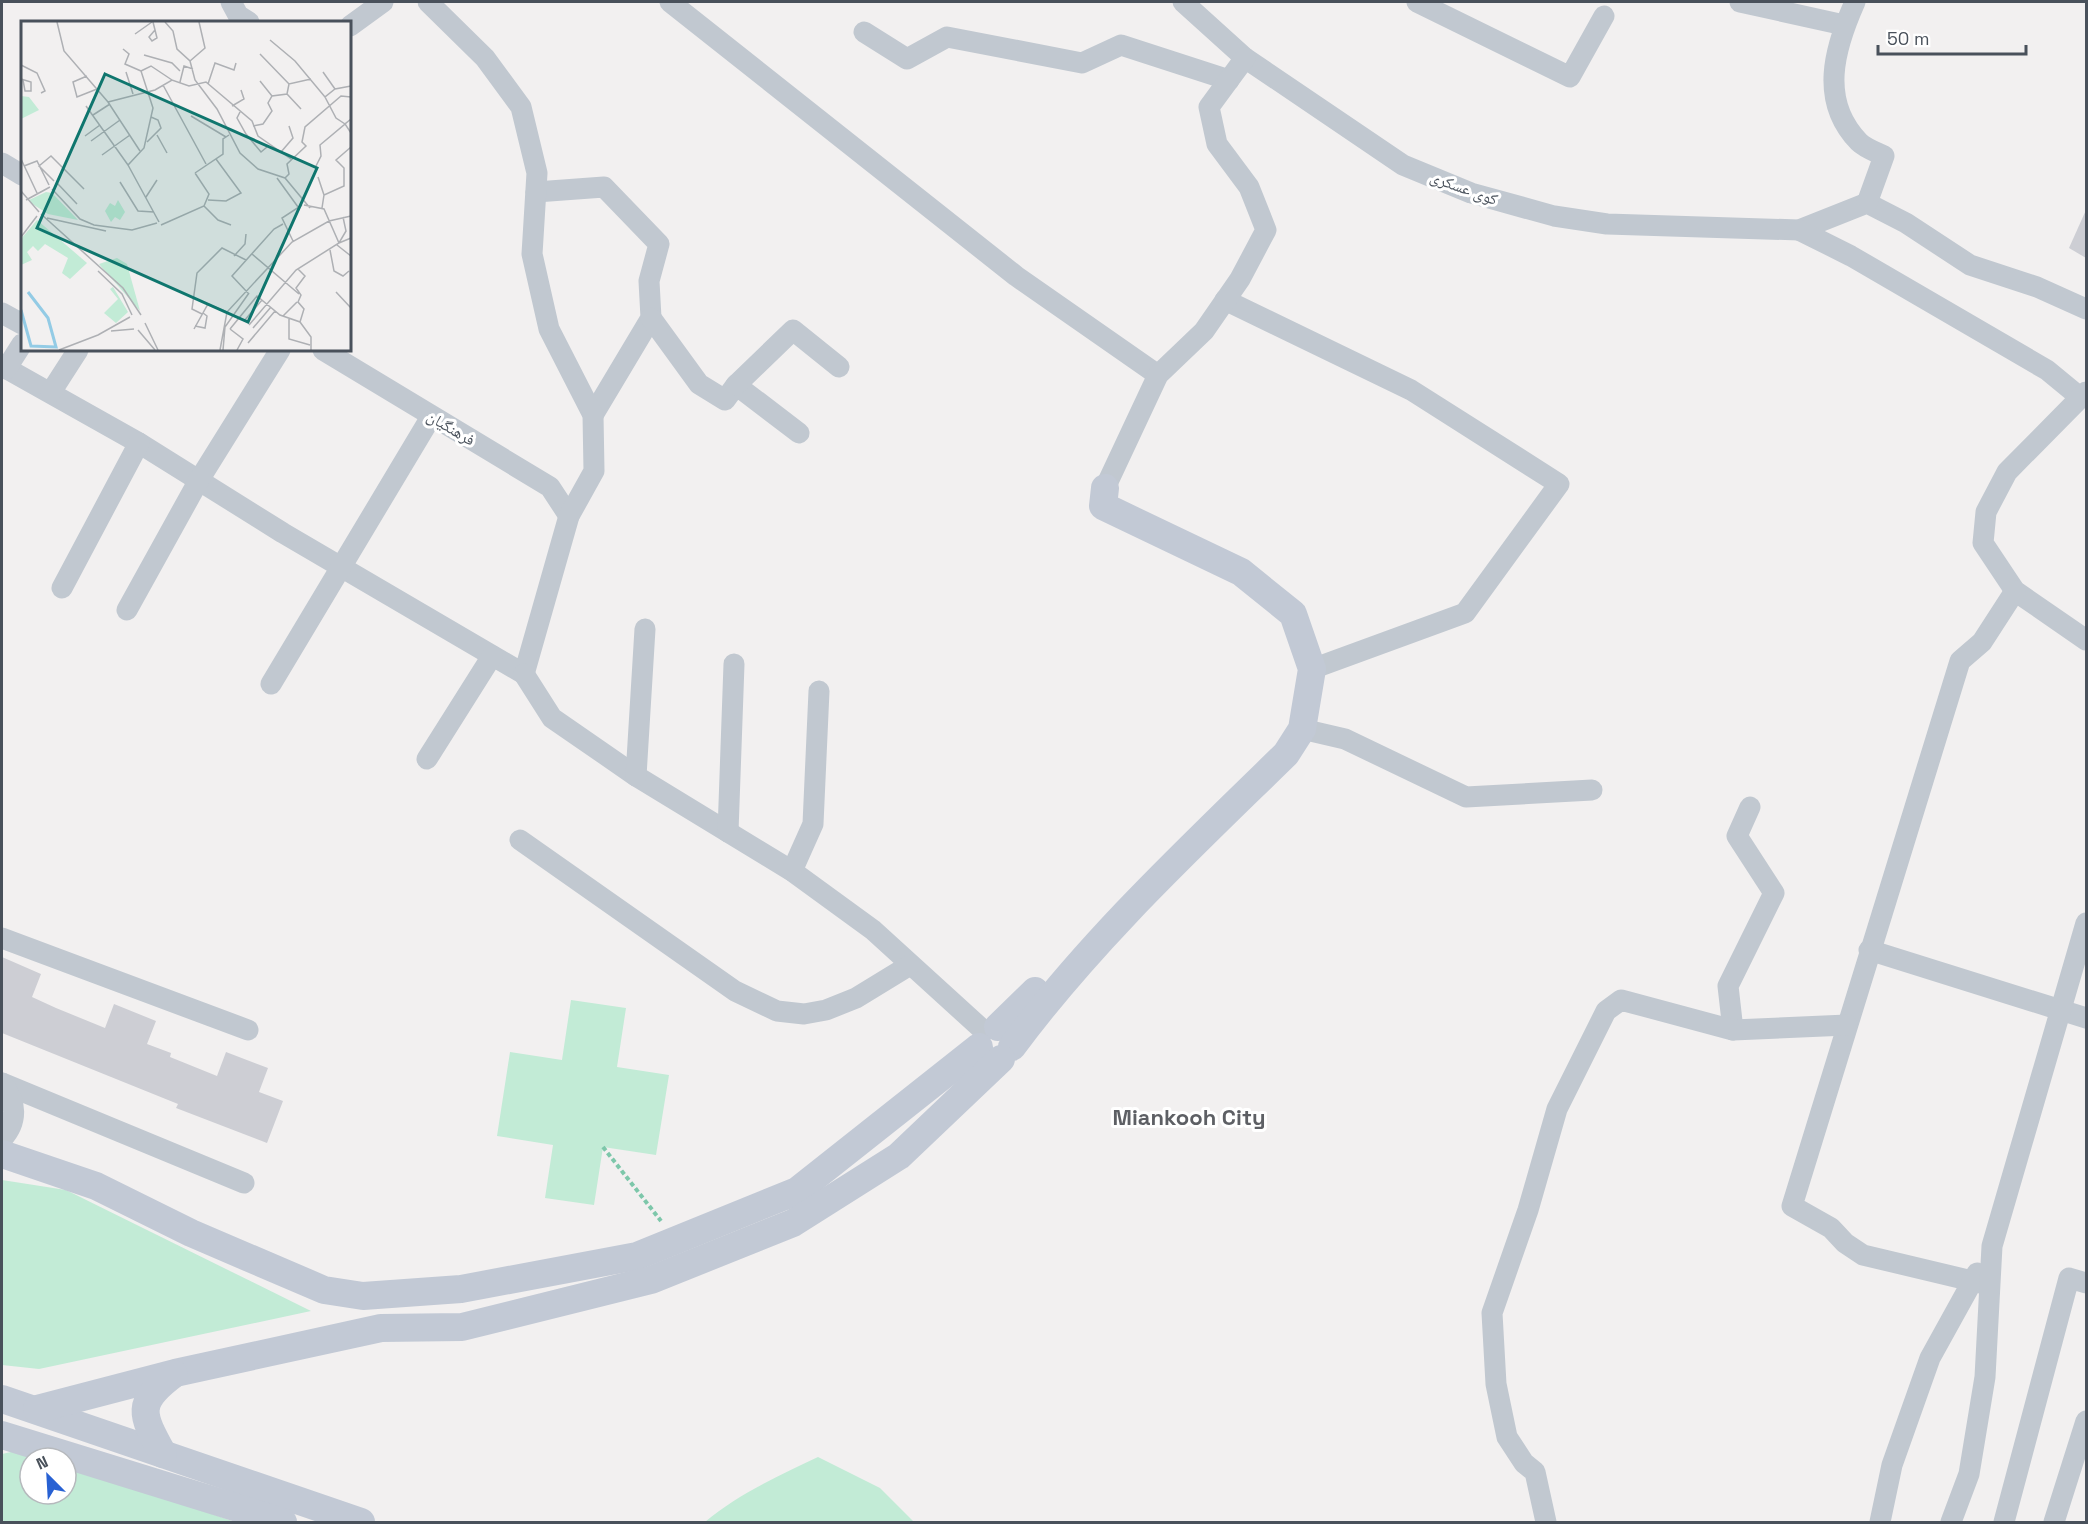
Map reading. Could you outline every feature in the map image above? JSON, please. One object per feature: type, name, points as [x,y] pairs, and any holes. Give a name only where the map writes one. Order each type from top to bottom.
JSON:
[{"type":"main road","points":[[2,1154],[96,1186],[191,1233],[324,1290],[363,1296],[461,1289],[637,1256],[797,1191],[1047,1002],[1151,887],[1286,754],[1302,729],[1312,669],[1293,614],[1241,572],[1102,506],[1105,488]]},
{"type":"main road","points":[[37,1409],[174,1373],[381,1328],[462,1327],[651,1280],[803,1217],[899,1156],[995,1042]]},
{"type":"main road","points":[[163,1454],[146,1423],[146,1402],[158,1386],[174,1373]]},
{"type":"main road","points":[[2,1399],[37,1409],[361,1522]]},
{"type":"main road","points":[[2,1435],[283,1522]]},
{"type":"street","points":[[231,2],[238,15],[247,21]]},
{"type":"street","points":[[351,25],[383,2]]},
{"type":"street","points":[[428,2],[485,57],[521,107],[537,173],[532,254],[549,329],[593,415],[594,471],[569,516],[524,674]]},
{"type":"street","points":[[670,2],[1016,276],[1158,375]]},
{"type":"street","name":"کوی عسکری","points":[[1183,2],[1245,58],[1403,165],[1471,193],[1554,216],[1608,224],[1799,230]]},
{"type":"street","points":[[1417,2],[1570,77],[1604,16]]},
{"type":"street","points":[[1741,2],[1845,25]]},
{"type":"street","points":[[1799,230],[1867,203],[1884,156],[1860,143],[1837,113],[1833,75],[1845,25],[1855,2]]},
{"type":"street","points":[[864,32],[907,58],[947,37],[1082,63],[1121,45],[1229,80]]},
{"type":"street","points":[[1105,488],[1158,375],[1204,331],[1240,279],[1266,230],[1249,187],[1217,144],[1209,107],[1245,58]]},
{"type":"street","points":[[2,163],[21,174]]},
{"type":"street","points":[[536,192],[604,187],[659,244],[649,281],[651,318],[699,384],[724,400],[793,330],[838,367]]},
{"type":"street","points":[[1867,203],[1906,223],[1970,265],[2037,287],[2086,309]]},
{"type":"street","points":[[1799,230],[1851,256],[2047,370],[2084,395],[2007,472],[1986,512],[1983,543],[2015,591],[2086,640]]},
{"type":"street","points":[[1226,300],[1411,390],[1560,484],[1464,614],[1312,669]]},
{"type":"street","points":[[2,313],[21,323]]},
{"type":"street","points":[[593,415],[651,318]]},
{"type":"street","points":[[21,345],[4,368],[140,443],[342,568],[524,674],[552,718],[636,776],[792,872],[873,930],[995,1042]]},
{"type":"street","points":[[51,392],[77,351]]},
{"type":"street","points":[[126,610],[199,480],[279,351]]},
{"type":"street","name":"فرهنگیان","points":[[325,351],[550,487],[569,516]]},
{"type":"street","points":[[736,386],[800,433]]},
{"type":"street","points":[[271,684],[431,417]]},
{"type":"street","points":[[62,588],[140,443]]},
{"type":"street","points":[[1980,1284],[1863,1255],[1845,1243],[1831,1228],[1792,1206],[1869,950],[1960,661],[1982,642],[2015,591]]},
{"type":"street","points":[[636,776],[645,629]]},
{"type":"street","points":[[428,759],[492,656]]},
{"type":"street","points":[[728,832],[734,664]]},
{"type":"street","points":[[792,872],[813,824],[819,691]]},
{"type":"street","points":[[1302,729],[1345,739],[1466,797],[1592,790]]},
{"type":"street","points":[[1733,1030],[1728,986],[1774,892],[1737,836],[1750,807]]},
{"type":"street","points":[[520,840],[735,991],[777,1011],[804,1014],[826,1010],[856,998],[910,965]]},
{"type":"street","points":[[1880,1522],[1892,1465],[1930,1358],[1980,1284],[2086,923]]},
{"type":"street","points":[[2,938],[248,1030]]},
{"type":"street","points":[[1869,950],[2086,1018]]},
{"type":"street","points":[[1546,1522],[1535,1472],[1524,1463],[1507,1437],[1496,1384],[1492,1313],[1528,1210],[1557,1109],[1606,1011],[1621,1000],[1733,1030],[1847,1025]]},
{"type":"street","points":[[2,1083],[12,1100],[14,1109],[10,1128],[2,1139]]},
{"type":"street","points":[[2,1083],[244,1182]]},
{"type":"street","points":[[2004,1522],[2069,1278],[2086,1283]]},
{"type":"street","points":[[1951,1522],[1969,1474],[1985,1377],[1980,1284]]},
{"type":"street","points":[[2054,1522],[2086,1421]]},
{"type":"path","points":[[603,1147],[676,1240]]},
{"type":"green space","points":[[571,1000],[626,1008],[617,1067],[669,1075],[656,1155],[603,1147],[594,1205],[545,1198],[553,1145],[497,1136],[510,1052],[562,1060]]},
{"type":"green space","points":[[2,1180],[66,1190],[311,1311],[39,1369],[2,1365]]},
{"type":"green space","points":[[18,1450],[18,1506],[78,1506],[78,1467],[235,1522],[2,1522],[2,1454]]},
{"type":"green space","points":[[818,1457],[880,1488],[914,1522],[705,1522],[745,1494]]},
{"type":"building","points":[[2086,210],[2086,258],[2069,248]]},
{"type":"building","points":[[2,957],[41,974],[32,997],[56,1008],[105,1028],[114,1004],[156,1021],[147,1044],[171,1053],[170,1057],[217,1076],[226,1052],[268,1068],[259,1092],[283,1101],[267,1143],[176,1108],[178,1104],[2,1033]]},
{"type":"district","name":"Miankooh City","points":[[1189,1117]]}]
